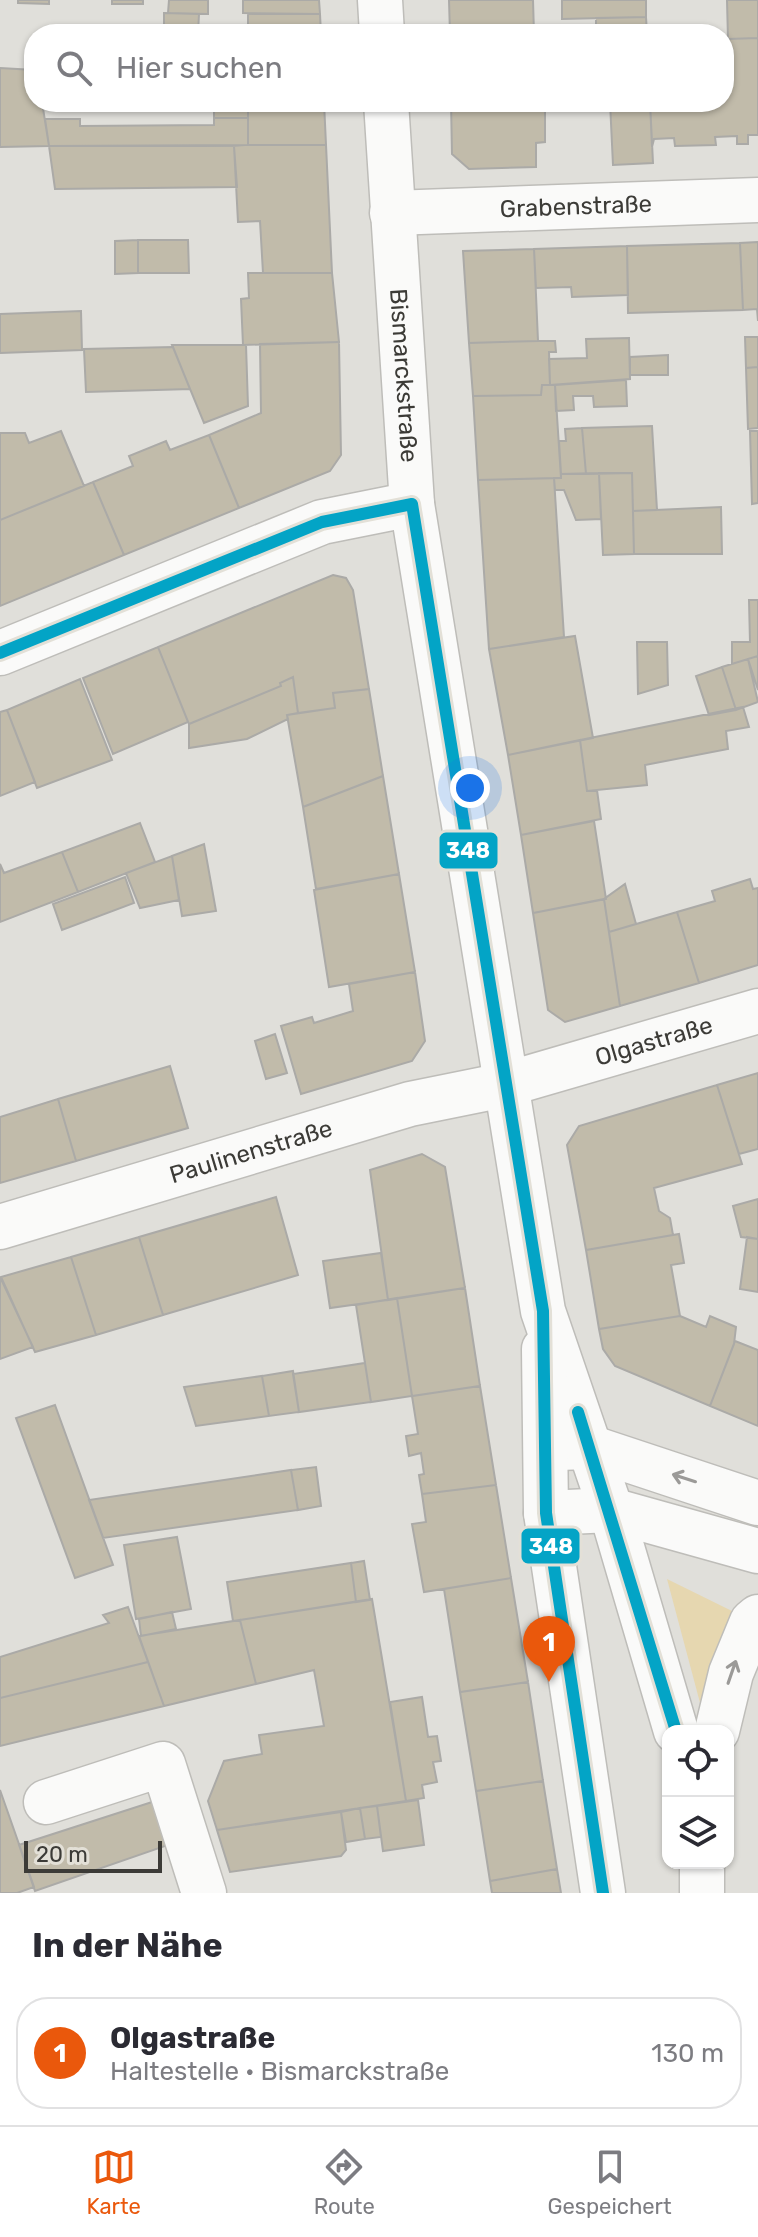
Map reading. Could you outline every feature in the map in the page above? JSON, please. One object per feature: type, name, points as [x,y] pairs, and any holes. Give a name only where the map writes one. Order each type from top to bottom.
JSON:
[{"type":"main road","points":[[380,0],[381,24]]},
{"type":"main road","name":"Bismarckstraße","points":[[387,112],[412,504],[543,1311],[611,1510],[674,1725]]},
{"type":"main road","name":"Grabenstraße","points":[[392,213],[758,200]]},
{"type":"main road","points":[[0,653],[322,522],[412,504]]},
{"type":"main road","name":"Olgastraße","points":[[504,1085],[758,1011]]},
{"type":"main road","name":"Paulinenstraße","points":[[0,1227],[410,1104],[504,1085]]},
{"type":"main road","name":"Bismarckstraße","points":[[543,1311],[546,1513],[603,1893]]},
{"type":"main road","points":[[544,1449],[589,1447],[758,1503]]},
{"type":"main road","points":[[546,1513],[611,1510],[758,1551]]},
{"type":"main road","points":[[718,1725],[731,1673],[752,1622],[758,1617]]},
{"type":"main road","points":[[46,1802],[163,1764],[204,1893]]},
{"type":"main road","points":[[702,1869],[702,1893]]},
{"type":"shaded area","points":[[667,1579],[734,1612],[711,1660],[703,1714]]},
{"type":"building","points":[[18,0],[49,0],[49,4],[18,3]]},
{"type":"building","points":[[112,0],[143,0],[143,4],[112,4]]},
{"type":"building","points":[[169,0],[208,0],[208,14],[168,13]]},
{"type":"building","points":[[243,0],[319,0],[320,14],[243,13]]},
{"type":"building","points":[[449,0],[533,0],[534,24],[450,24]]},
{"type":"building","points":[[562,0],[646,0],[646,17],[562,19]]},
{"type":"building","points":[[727,0],[758,0],[758,38],[734,39],[734,24],[728,24]]},
{"type":"building","points":[[164,13],[199,14],[198,24],[164,24]]},
{"type":"building","points":[[248,14],[320,14],[320,24],[248,24]]},
{"type":"building","points":[[646,17],[646,24],[596,24],[596,18]]},
{"type":"building","points":[[758,38],[758,135],[748,135],[748,144],[737,144],[737,136],[715,137],[716,145],[675,146],[674,138],[654,139],[652,147],[650,112],[734,112],[734,39]]},
{"type":"building","points":[[0,68],[24,69],[24,112],[44,112],[49,146],[0,147]]},
{"type":"building","points":[[214,112],[248,112],[248,118],[214,118]]},
{"type":"building","points":[[248,112],[324,112],[326,145],[248,145]]},
{"type":"building","points":[[451,112],[545,112],[545,142],[536,143],[536,167],[469,169],[452,154]]},
{"type":"building","points":[[610,112],[650,112],[653,163],[613,165]]},
{"type":"building","points":[[214,118],[248,118],[248,145],[49,146],[45,119],[80,119],[80,126],[214,125]]},
{"type":"building","points":[[326,145],[332,273],[263,273],[260,221],[238,222],[234,146]]},
{"type":"building","points":[[49,146],[234,146],[237,187],[55,189]]},
{"type":"building","points":[[138,240],[138,273],[115,274],[115,241]]},
{"type":"building","points":[[138,240],[188,240],[189,273],[138,273]]},
{"type":"building","points":[[758,242],[758,321],[757,309],[743,310],[740,243]]},
{"type":"building","points":[[740,243],[743,310],[628,313],[627,246]]},
{"type":"building","points":[[627,246],[628,295],[572,297],[571,287],[536,288],[534,249]]},
{"type":"building","points":[[534,249],[538,341],[469,343],[463,251]]},
{"type":"building","points":[[248,273],[332,273],[339,342],[243,345],[241,299],[249,298]]},
{"type":"building","points":[[81,311],[82,350],[0,353],[0,314]]},
{"type":"building","points":[[745,337],[758,337],[758,367],[746,368]]},
{"type":"building","points":[[629,338],[630,379],[550,385],[549,359],[587,358],[586,339]]},
{"type":"building","points":[[555,341],[556,352],[549,352],[550,385],[542,385],[541,395],[473,396],[469,343]]},
{"type":"building","points":[[339,342],[341,455],[330,471],[239,508],[209,435],[261,413],[260,344]]},
{"type":"building","points":[[172,345],[246,345],[248,406],[204,423]]},
{"type":"building","points":[[173,347],[190,389],[86,392],[84,349]]},
{"type":"building","points":[[668,355],[668,375],[630,375],[630,357]]},
{"type":"building","points":[[758,367],[758,428],[748,429],[746,368]]},
{"type":"building","points":[[626,380],[627,406],[594,407],[593,396],[573,396],[574,410],[556,411],[555,385]]},
{"type":"building","points":[[542,385],[555,385],[561,478],[478,480],[473,396],[541,395]]},
{"type":"building","points":[[652,426],[657,510],[633,511],[632,473],[586,474],[582,428]]},
{"type":"building","points":[[582,428],[586,474],[561,474],[559,441],[566,441],[565,429]]},
{"type":"building","points":[[61,431],[84,486],[0,520],[0,433],[25,433],[29,443]]},
{"type":"building","points":[[750,431],[758,431],[758,503],[752,504]]},
{"type":"building","points":[[209,435],[239,508],[124,555],[93,482],[133,466],[129,456],[166,441],[170,450]]},
{"type":"building","points":[[599,473],[601,519],[576,520],[564,490],[555,490],[554,478],[561,478],[561,474]]},
{"type":"building","points":[[599,473],[632,473],[634,554],[603,555]]},
{"type":"building","points":[[554,478],[564,637],[489,649],[478,480]]},
{"type":"building","points":[[93,482],[124,555],[0,606],[0,520]]},
{"type":"building","points":[[721,507],[722,554],[634,554],[633,511]]},
{"type":"building","points":[[333,575],[346,578],[353,590],[369,689],[333,693],[335,708],[298,713],[293,677],[280,683],[281,686],[189,724],[158,647]]},
{"type":"building","points":[[749,600],[758,600],[758,656],[732,664],[732,642],[750,642]]},
{"type":"building","points":[[575,636],[593,738],[508,755],[489,649]]},
{"type":"building","points":[[637,642],[667,642],[668,685],[638,694]]},
{"type":"building","points":[[158,647],[188,722],[113,754],[83,678]]},
{"type":"building","points":[[758,656],[758,690],[748,659]]},
{"type":"building","points":[[748,659],[758,702],[736,710],[722,667]]},
{"type":"building","points":[[722,667],[736,710],[709,715],[696,676]]},
{"type":"building","points":[[293,677],[298,713],[287,715],[288,719],[247,739],[189,748],[189,724],[281,686],[280,683]]},
{"type":"building","points":[[80,679],[112,760],[37,788],[7,710]]},
{"type":"building","points":[[369,689],[383,776],[303,807],[287,715],[335,708],[333,693]]},
{"type":"building","points":[[743,707],[749,727],[726,731],[728,749],[645,765],[647,785],[587,791],[580,740]]},
{"type":"building","points":[[7,710],[35,782],[0,796],[0,712]]},
{"type":"building","points":[[580,740],[587,791],[597,790],[601,819],[521,835],[508,755]]},
{"type":"building","points":[[383,776],[399,874],[316,889],[303,807]]},
{"type":"building","points":[[594,821],[606,899],[533,913],[521,835]]},
{"type":"building","points":[[140,823],[155,862],[78,892],[62,852]]},
{"type":"building","points":[[204,844],[216,911],[182,916],[172,856]]},
{"type":"building","points":[[62,852],[78,892],[0,922],[0,864],[4,873]]},
{"type":"building","points":[[172,856],[179,900],[140,908],[126,873]]},
{"type":"building","points":[[399,874],[415,972],[329,987],[314,890]]},
{"type":"building","points":[[125,877],[134,903],[62,930],[53,904]]},
{"type":"building","points":[[750,879],[753,889],[758,888],[758,965],[699,983],[677,912],[715,901],[712,891]]},
{"type":"building","points":[[625,884],[636,924],[609,932],[604,899]]},
{"type":"building","points":[[604,899],[620,1006],[565,1022],[548,1010],[533,913]]},
{"type":"building","points":[[677,912],[699,983],[620,1006],[609,932]]},
{"type":"building","points":[[415,972],[425,1041],[412,1061],[301,1094],[281,1026],[312,1017],[314,1023],[353,1011],[349,984]]},
{"type":"building","points":[[275,1034],[287,1073],[266,1079],[255,1041]]},
{"type":"building","points":[[170,1066],[188,1128],[76,1161],[58,1099]]},
{"type":"building","points":[[758,1073],[758,1149],[739,1154],[717,1085]]},
{"type":"building","points":[[717,1085],[742,1164],[654,1188],[659,1211],[670,1218],[673,1235],[586,1250],[567,1145],[579,1126]]},
{"type":"building","points":[[58,1099],[76,1161],[0,1183],[0,1117]]},
{"type":"building","points":[[422,1154],[445,1167],[465,1288],[388,1300],[370,1170]]},
{"type":"building","points":[[276,1197],[298,1275],[163,1315],[139,1237]]},
{"type":"building","points":[[758,1199],[758,1239],[741,1237],[733,1206]]},
{"type":"building","points":[[679,1234],[684,1263],[671,1265],[680,1316],[599,1329],[586,1250]]},
{"type":"building","points":[[139,1237],[163,1315],[96,1335],[71,1257]]},
{"type":"building","points":[[747,1237],[758,1239],[758,1292],[740,1289]]},
{"type":"building","points":[[381,1253],[388,1300],[330,1308],[323,1261]]},
{"type":"building","points":[[71,1257],[96,1335],[35,1352],[1,1277]]},
{"type":"building","points":[[0,1277],[33,1347],[0,1359]]},
{"type":"building","points":[[465,1288],[480,1386],[412,1396],[397,1298]]},
{"type":"building","points":[[397,1298],[412,1396],[371,1402],[356,1305]]},
{"type":"building","points":[[680,1316],[706,1327],[710,1316],[736,1327],[734,1344],[710,1406],[615,1366],[603,1349],[599,1329]]},
{"type":"building","points":[[735,1341],[758,1350],[758,1426],[710,1406]]},
{"type":"building","points":[[365,1363],[371,1402],[299,1412],[293,1374]]},
{"type":"building","points":[[293,1371],[299,1412],[269,1416],[262,1376]]},
{"type":"building","points":[[262,1376],[269,1416],[196,1426],[184,1387]]},
{"type":"building","points":[[480,1386],[496,1485],[422,1494],[419,1475],[424,1474],[421,1453],[409,1456],[406,1436],[418,1434],[412,1396]]},
{"type":"building","points":[[55,1405],[113,1565],[75,1578],[16,1418]]},
{"type":"building","points":[[316,1467],[321,1506],[298,1510],[291,1470]]},
{"type":"building","points":[[291,1470],[298,1510],[103,1538],[89,1500]]},
{"type":"building","points":[[496,1485],[511,1578],[424,1592],[412,1524],[426,1522],[422,1494]]},
{"type":"building","points":[[177,1537],[191,1609],[136,1619],[124,1545]]},
{"type":"building","points":[[364,1561],[370,1600],[356,1602],[351,1563]]},
{"type":"building","points":[[351,1563],[356,1602],[233,1621],[227,1582]]},
{"type":"building","points":[[511,1578],[528,1682],[460,1692],[444,1589]]},
{"type":"building","points":[[372,1599],[406,1801],[217,1830],[208,1801],[224,1761],[262,1754],[259,1735],[324,1726],[314,1670],[256,1684],[240,1620]]},
{"type":"building","points":[[128,1607],[148,1662],[0,1698],[0,1657],[109,1623],[103,1615]]},
{"type":"building","points":[[172,1612],[176,1629],[141,1636],[139,1619]]},
{"type":"building","points":[[240,1620],[256,1684],[164,1706],[139,1636]]},
{"type":"building","points":[[148,1662],[164,1706],[0,1746],[0,1698]]},
{"type":"building","points":[[528,1682],[543,1781],[476,1791],[460,1692]]},
{"type":"building","points":[[422,1697],[428,1737],[437,1736],[441,1761],[433,1762],[437,1782],[422,1785],[424,1798],[406,1801],[390,1702]]},
{"type":"building","points":[[543,1781],[557,1869],[490,1881],[476,1791]]},
{"type":"building","points":[[0,1790],[34,1887],[17,1893],[0,1893]]},
{"type":"building","points":[[418,1800],[424,1845],[383,1851],[377,1806]]},
{"type":"building","points":[[152,1802],[168,1845],[35,1891],[19,1845]]},
{"type":"building","points":[[377,1806],[381,1837],[365,1839],[360,1808]]},
{"type":"building","points":[[360,1808],[365,1839],[346,1842],[341,1812]]},
{"type":"building","points":[[341,1812],[346,1850],[341,1856],[230,1872],[217,1830]]},
{"type":"building","points":[[557,1869],[561,1893],[492,1893],[490,1881]]},
{"type":"transit line","name":"348","points":[[412,504],[543,1311],[546,1513],[603,1893]]},
{"type":"transit line","name":"348","points":[[0,653],[322,522],[412,504]]},
{"type":"transit line","name":"348","points":[[578,1412],[674,1725]]},
{"type":"place","name":"Olgastraße","points":[[549,1682]]}]
